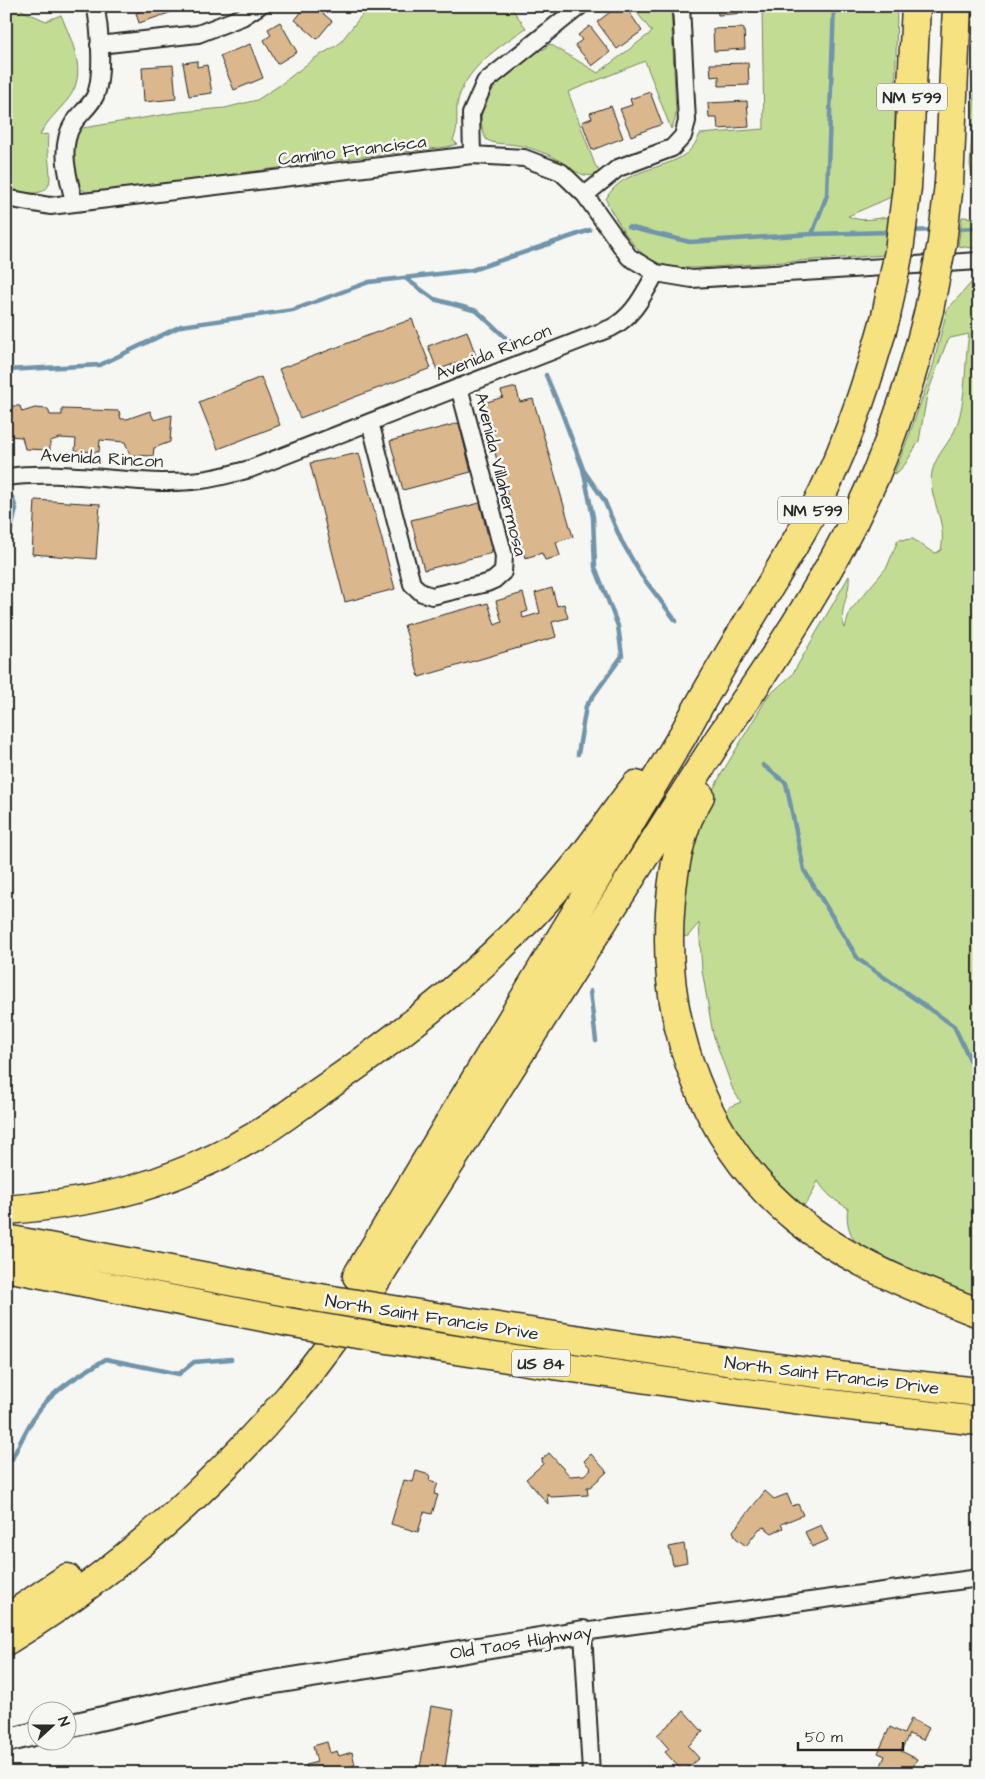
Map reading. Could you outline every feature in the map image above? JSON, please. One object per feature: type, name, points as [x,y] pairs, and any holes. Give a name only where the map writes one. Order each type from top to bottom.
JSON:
[{"type":"highway","name":"NM 599","points":[[707,689],[799,537],[822,492],[856,414],[870,374],[886,316],[899,251],[907,187],[916,6]]},
{"type":"highway","name":"NM 599","points":[[756,685],[824,576],[848,532],[875,476],[914,367],[929,310],[942,242],[949,184],[957,6]]},
{"type":"highway","points":[[953,114],[970,6]]},
{"type":"highway","points":[[756,685],[688,819],[679,850],[672,886],[669,930],[673,1000],[690,1065],[708,1110],[737,1157],[757,1182],[794,1218],[822,1239],[846,1253],[924,1290],[979,1313]]},
{"type":"highway","points":[[6,1641],[82,1591],[144,1541],[199,1492],[259,1431],[326,1351],[375,1282],[715,746],[756,685]]},
{"type":"highway","points":[[6,1210],[83,1202],[175,1176],[257,1135],[358,1066],[455,989],[529,918],[572,870],[707,689]]},
{"type":"highway","points":[[6,1619],[62,1583],[130,1530],[178,1487],[256,1407],[306,1349],[355,1279],[684,733],[707,689]]},
{"type":"highway","name":"North Saint Francis Drive","points":[[6,1239],[400,1312],[727,1363],[979,1392]]},
{"type":"highway","name":"North Saint Francis Drive","points":[[6,1268],[381,1338],[711,1389],[979,1421]]},
{"type":"highway","points":[[6,1282],[40,1288],[124,1291]]},
{"type":"street","points":[[74,203],[65,159],[67,138],[74,121],[94,97],[100,78],[95,6]]},
{"type":"street","points":[[99,45],[198,34],[242,17],[259,6]]},
{"type":"street","points":[[472,155],[471,114],[485,82],[580,6]]},
{"type":"street","points":[[585,195],[618,168],[672,148],[683,136],[687,121],[681,6]]},
{"type":"street","name":"Camino Francisca","points":[[6,198],[50,206],[472,155],[524,158],[561,172],[585,195],[629,257],[656,273]]},
{"type":"street","points":[[656,273],[692,279],[979,261]]},
{"type":"street","name":"Avenida Rincon","points":[[6,477],[54,475],[170,482],[201,480],[250,469],[618,324],[635,308],[656,273]]},
{"type":"street","name":"Avenida Villahermosa","points":[[370,422],[412,584],[422,594],[432,596],[488,583],[503,572],[504,556],[459,387]]},
{"type":"street","name":"Old Taos Highway","points":[[78,1724],[231,1689],[583,1632],[979,1578]]},
{"type":"street","points":[[583,1632],[590,1772]]},
{"type":"street","points":[[6,1741],[28,1736]]},
{"type":"green space","points":[[6,6],[21,6],[23,11],[46,21],[61,15],[73,46],[78,68],[74,89],[40,135],[48,134],[50,182],[46,189],[39,192],[26,193],[6,190]]},
{"type":"green space","points":[[369,6],[510,6],[526,28],[494,51],[474,70],[467,80],[457,105],[457,127],[453,140],[457,144],[447,147],[88,194],[79,187],[74,158],[77,129],[180,112],[225,108],[257,100],[315,58],[339,44]]},
{"type":"green space","points":[[632,6],[671,6],[676,113],[671,129],[645,61],[568,92],[595,165],[600,172],[594,175],[581,174],[574,171],[555,158],[537,150],[496,143],[486,139],[482,124],[482,110],[487,98],[506,75],[541,48],[543,50],[550,44],[598,73],[652,32]]},
{"type":"green space","points":[[762,6],[897,6],[894,161],[891,197],[848,216],[863,220],[889,217],[884,255],[698,268],[672,266],[661,264],[644,255],[629,239],[609,206],[606,199],[622,181],[678,159],[691,149],[700,134],[764,129]]},
{"type":"green space","points":[[979,42],[979,192],[973,180],[970,165]]},
{"type":"green space","points":[[962,217],[979,218],[979,249],[958,246]]},
{"type":"green space","points":[[979,274],[979,1303],[859,1247],[849,1229],[848,1208],[831,1197],[818,1181],[808,1200],[799,1207],[751,1156],[725,1114],[729,1107],[741,1102],[733,1090],[713,1034],[702,970],[699,923],[688,936],[681,937],[685,874],[707,801],[768,696],[792,675],[849,576],[843,609],[845,628],[850,611],[887,567],[898,540],[913,539],[936,553],[941,550],[942,529],[932,491],[932,472],[937,459],[957,425],[960,414],[969,334],[950,338],[946,344],[927,395],[919,441],[906,463],[894,474],[932,370],[947,310]]},
{"type":"building","points":[[145,6],[173,6],[175,11],[139,23],[136,13],[146,9]]},
{"type":"building","points":[[186,6],[204,6],[188,12]]},
{"type":"building","points":[[300,6],[314,6],[332,21],[317,39],[295,20],[303,10]]},
{"type":"building","points":[[618,6],[625,6],[642,31],[617,49],[597,22]]},
{"type":"building","points":[[717,6],[746,6],[746,13],[718,15]]},
{"type":"building","points":[[280,22],[297,52],[277,64],[264,40],[271,35],[268,29]]},
{"type":"building","points":[[590,26],[610,52],[592,66],[575,45],[582,40],[578,35]]},
{"type":"building","points":[[744,28],[745,49],[714,51],[713,29]]},
{"type":"building","points":[[250,44],[263,78],[234,90],[220,56]]},
{"type":"building","points":[[197,61],[197,67],[207,65],[212,93],[189,96],[183,63]]},
{"type":"building","points":[[748,63],[749,85],[719,86],[719,76],[711,77],[710,64]]},
{"type":"building","points":[[173,65],[176,99],[144,102],[142,67]]},
{"type":"building","points":[[650,92],[662,124],[631,136],[620,109],[632,105],[630,99]]},
{"type":"building","points":[[747,101],[749,127],[718,129],[717,118],[709,118],[708,103]]},
{"type":"building","points":[[611,106],[623,138],[592,150],[582,122],[592,118],[590,113]]},
{"type":"building","points":[[412,319],[431,368],[300,418],[279,369]]},
{"type":"building","points":[[467,331],[476,356],[437,370],[428,346]]},
{"type":"building","points":[[261,377],[280,425],[218,449],[199,402]]},
{"type":"building","points":[[516,387],[520,402],[533,399],[573,537],[556,542],[560,556],[545,560],[542,553],[525,558],[489,432],[492,430],[484,403],[503,397],[501,391]]},
{"type":"building","points":[[10,406],[20,406],[22,412],[35,408],[48,409],[50,415],[62,415],[62,409],[119,411],[121,419],[127,419],[150,411],[154,420],[172,415],[170,442],[154,448],[153,456],[130,455],[125,442],[100,440],[99,452],[75,451],[76,439],[60,438],[50,441],[50,450],[25,449],[22,437],[8,436]]},
{"type":"building","points":[[459,423],[471,472],[403,490],[390,441]]},
{"type":"building","points":[[359,453],[395,589],[345,602],[310,463]]},
{"type":"building","points":[[35,500],[100,504],[96,559],[32,554]]},
{"type":"building","points":[[480,503],[492,553],[424,570],[411,520]]},
{"type":"building","points":[[552,588],[557,606],[564,604],[568,618],[552,622],[556,637],[419,677],[404,625],[488,603],[495,625],[502,622],[496,601],[523,593],[528,611],[522,613],[523,618],[540,613],[535,593]]},
{"type":"building","points":[[549,1453],[570,1476],[584,1475],[591,1469],[584,1461],[591,1454],[607,1472],[590,1487],[587,1487],[588,1495],[551,1497],[547,1493],[548,1504],[526,1479],[543,1464],[542,1459]]},
{"type":"building","points":[[416,1471],[430,1475],[429,1480],[438,1483],[434,1494],[438,1495],[432,1514],[424,1512],[418,1532],[391,1524],[404,1480],[413,1482]]},
{"type":"building","points":[[765,1491],[774,1499],[787,1494],[792,1506],[798,1504],[803,1515],[781,1524],[783,1528],[772,1533],[764,1527],[759,1529],[746,1546],[736,1538],[733,1531]]},
{"type":"building","points":[[821,1525],[828,1540],[812,1547],[805,1532]]},
{"type":"building","points":[[684,1544],[687,1562],[673,1565],[669,1547]]},
{"type":"building","points":[[431,1706],[454,1710],[444,1773],[419,1773]]},
{"type":"building","points":[[684,1711],[703,1732],[688,1746],[699,1758],[683,1772],[665,1752],[669,1749],[657,1735]]},
{"type":"building","points":[[911,1719],[929,1728],[923,1740],[909,1734],[901,1751],[917,1759],[910,1773],[878,1773],[885,1756],[878,1753],[890,1727],[904,1734]]},
{"type":"building","points":[[327,1742],[330,1753],[337,1751],[339,1756],[352,1752],[355,1765],[351,1766],[352,1773],[308,1773],[306,1765],[317,1762],[313,1746]]},
{"type":"waterway","points":[[812,234],[827,195],[834,6]]},
{"type":"waterway","points":[[628,227],[690,242],[812,234],[892,232]]},
{"type":"waterway","points":[[953,229],[979,228]]},
{"type":"waterway","points":[[6,370],[100,365],[181,326],[293,310],[369,282],[472,270],[590,230]]},
{"type":"waterway","points":[[910,231],[935,230]]},
{"type":"waterway","points":[[405,278],[434,299],[477,311],[505,337]]},
{"type":"waterway","points":[[546,375],[583,469],[593,517],[595,567],[618,626],[622,656],[586,706],[578,754]]},
{"type":"waterway","points":[[584,471],[604,500],[621,540],[641,575],[676,621]]},
{"type":"waterway","points":[[6,551],[16,509],[12,497]]},
{"type":"waterway","points":[[763,765],[786,783],[804,870],[858,959],[954,1026],[975,1070],[979,1071]]},
{"type":"waterway","points":[[590,991],[596,1041]]},
{"type":"waterway","points":[[6,1459],[12,1459],[34,1417],[43,1405],[73,1380],[106,1359],[179,1374],[194,1362],[231,1359]]}]
